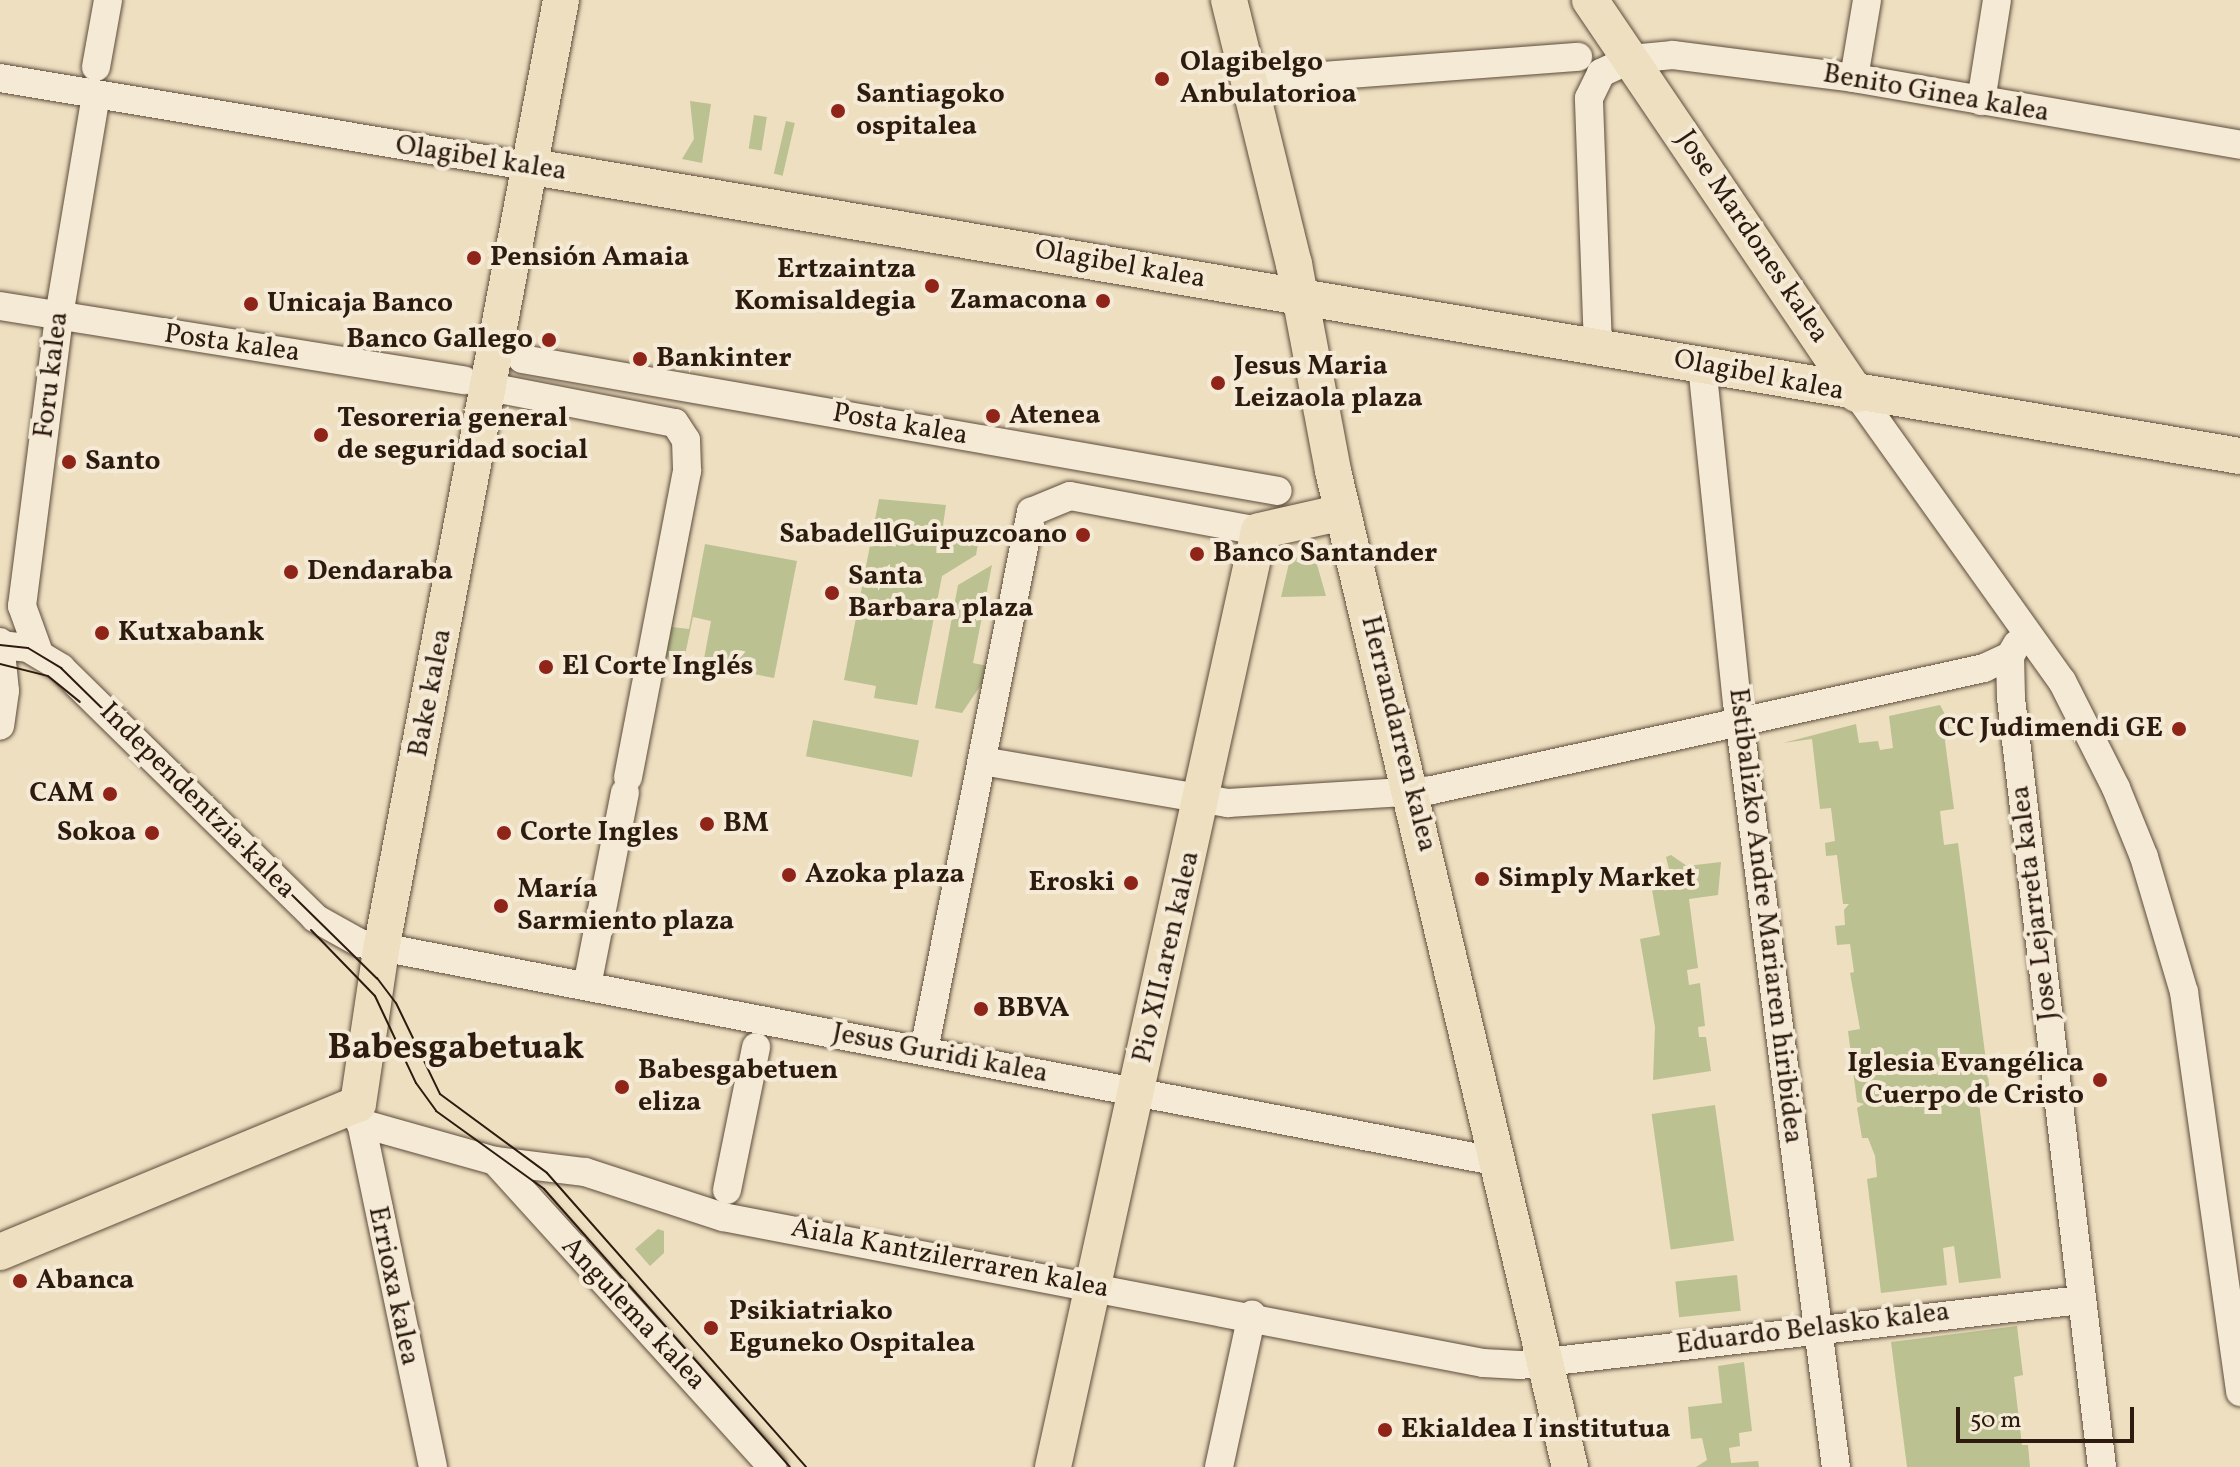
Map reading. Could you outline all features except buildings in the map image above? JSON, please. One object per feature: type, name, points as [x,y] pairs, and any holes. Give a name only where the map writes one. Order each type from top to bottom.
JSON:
[{"type":"main road","name":"Bake kalea","points":[[359,1113],[381,950],[476,384],[527,166],[561,0]]},
{"type":"main road","name":"Herrandarren kalea","points":[[1229,0],[1301,297],[1343,512],[1413,791],[1570,1467]]},
{"type":"main road","name":"Jose Mardones kalea","points":[[1590,0],[1857,394]]},
{"type":"main road","name":"Olagibel kalea","points":[[527,166],[1598,347],[1857,394],[2240,456]]},
{"type":"main road","points":[[1259,531],[1343,512]]},
{"type":"main road","name":"Pio XII.aren kalea","points":[[1053,1467],[1203,801],[1259,531]]},
{"type":"main road","points":[[0,1252],[359,1113]]},
{"type":"street","name":"Foru kalea","points":[[0,726],[12,646],[22,606],[59,316],[108,0]]},
{"type":"street","points":[[1854,78],[1867,0]]},
{"type":"street","points":[[1981,101],[1997,0]]},
{"type":"street","name":"Benito Ginea kalea","points":[[1631,59],[1673,55],[1854,78],[2240,145]]},
{"type":"street","points":[[1270,80],[1578,57]]},
{"type":"street","points":[[1598,347],[1589,98],[1601,73],[1631,59]]},
{"type":"street","name":"Olagibel kalea","points":[[0,78],[96,81],[527,166]]},
{"type":"street","name":"Posta kalea","points":[[0,306],[476,384],[675,423],[686,440],[687,471],[587,986]]},
{"type":"street","name":"Posta kalea","points":[[522,359],[1278,491]]},
{"type":"street","name":"Estibalizko Andre Mariaren hiribidea","points":[[1702,365],[1740,724],[1836,1467]]},
{"type":"street","name":"Jose Mardones kalea","points":[[1857,394],[2062,681],[2100,752],[2167,930],[2199,1080],[2240,1392]]},
{"type":"street","points":[[924,1050],[1031,512],[1048,500],[1070,496],[1259,531]]},
{"type":"street","points":[[982,761],[1203,801],[1277,803],[1413,791],[1740,724],[1984,668],[2010,656],[2026,630]]},
{"type":"street","name":"Independentzia kalea","points":[[12,646],[61,668],[315,918],[381,950]]},
{"type":"street","name":"Jose Lejarreta kalea","points":[[2010,656],[2102,1467]]},
{"type":"street","name":"Jesus Guridi kalea","points":[[381,950],[587,986],[1499,1162]]},
{"type":"street","points":[[727,1190],[756,1047]]},
{"type":"street","name":"Aiala Kantzilerraren kalea","points":[[359,1113],[495,1161],[585,1172],[705,1213],[1252,1315],[1483,1363],[1546,1361]]},
{"type":"street","name":"Errioxa kalea","points":[[359,1113],[433,1467]]},
{"type":"street","name":"Angulema kalea","points":[[495,1161],[772,1467]]},
{"type":"street","name":"Eduardo Belasko kalea","points":[[1546,1361],[1819,1327],[2081,1300]]},
{"type":"street","points":[[1219,1467],[1252,1315]]},
{"type":"green space","points":[[690,101],[711,104],[702,163],[682,159],[694,139]]},
{"type":"green space","points":[[754,115],[767,117],[762,151],[749,149]]},
{"type":"green space","points":[[786,121],[795,123],[783,176],[774,174]]},
{"type":"green space","points":[[879,499],[946,505],[943,525],[980,532],[976,555],[942,576],[917,705],[874,698],[876,686],[844,680]]},
{"type":"green space","points":[[683,531],[690,532],[672,627],[689,629],[705,544],[797,561],[774,678],[703,664],[711,621],[693,617],[684,660],[659,656]]},
{"type":"green space","points":[[1314,554],[1326,596],[1281,597],[1290,559]]},
{"type":"green space","points":[[992,565],[973,663],[993,667],[962,713],[935,708],[958,585]]},
{"type":"green space","points":[[1940,705],[1950,724],[1945,741],[1954,809],[1940,811],[1944,845],[1958,843],[1991,1100],[1979,1103],[2001,1278],[1959,1283],[1954,1246],[1943,1248],[1947,1285],[1881,1293],[1867,1179],[1877,1177],[1875,1156],[1868,1138],[1862,1138],[1857,1108],[1864,1104],[1857,1102],[1848,1031],[1860,1029],[1850,973],[1854,972],[1850,944],[1837,945],[1835,926],[1845,925],[1844,910],[1849,904],[1843,904],[1837,855],[1826,856],[1825,843],[1835,841],[1831,808],[1820,809],[1812,739],[1783,743],[1856,724],[1859,743],[1878,741],[1880,750],[1893,748],[1889,716]]},
{"type":"green space","points":[[813,720],[919,741],[912,777],[806,756]]},
{"type":"green space","points":[[1671,855],[1687,866],[1721,862],[1718,895],[1689,899],[1698,968],[1687,970],[1689,985],[1700,983],[1705,1026],[1698,1027],[1699,1037],[1706,1037],[1711,1071],[1653,1080],[1655,1027],[1640,939],[1660,935],[1649,873],[1669,869],[1666,857]]},
{"type":"green space","points":[[1715,1105],[1734,1241],[1671,1250],[1652,1114]]},
{"type":"green space","points":[[658,1229],[664,1231],[664,1253],[650,1266],[635,1249]]},
{"type":"green space","points":[[1737,1275],[1741,1311],[1679,1317],[1675,1281]]},
{"type":"green space","points":[[2017,1326],[2023,1375],[2014,1377],[2022,1445],[2028,1445],[2030,1467],[1907,1467],[1891,1342]]},
{"type":"green space","points":[[1744,1362],[1752,1431],[1739,1433],[1740,1446],[1729,1448],[1731,1463],[1758,1461],[1759,1467],[1696,1467],[1707,1460],[1702,1438],[1691,1439],[1688,1407],[1722,1403],[1718,1366]]},
{"type":"tram line","points":[[0,645],[28,648],[61,668],[377,978],[396,1003],[440,1094],[547,1173],[806,1467]]},
{"type":"tram line","points":[[0,664],[48,676],[80,702]]},
{"type":"tram line","points":[[311,930],[375,996],[416,1083],[436,1111],[544,1189],[790,1467]]},
{"type":"place","name":"Olagibelgo Anbulatorioa","points":[[1162,79]]},
{"type":"place","name":"Santiagoko ospitalea","points":[[838,111]]},
{"type":"place","name":"Pensión Amaia","points":[[474,258]]},
{"type":"place","name":"Ertzaintza Komisaldegia","points":[[932,286]]},
{"type":"place","name":"Zamacona","points":[[1103,301]]},
{"type":"place","name":"Unicaja Banco","points":[[251,304]]},
{"type":"place","name":"Banco Gallego","points":[[549,340]]},
{"type":"place","name":"Bankinter","points":[[640,359]]},
{"type":"place","name":"Jesus Maria Leizaola plaza","points":[[1218,383]]},
{"type":"place","name":"Atenea","points":[[993,416]]},
{"type":"place","name":"Tesoreria general de seguridad social","points":[[321,435]]},
{"type":"place","name":"Santo","points":[[69,462]]},
{"type":"place","name":"SabadellGuipuzcoano","points":[[1083,535]]},
{"type":"place","name":"Banco Santander","points":[[1197,554]]},
{"type":"place","name":"Dendaraba","points":[[291,572]]},
{"type":"place","name":"Santa Barbara plaza","points":[[832,593]]},
{"type":"place","name":"Kutxabank","points":[[102,633]]},
{"type":"place","name":"El Corte Inglés","points":[[546,667]]},
{"type":"place","name":"CC Judimendi GE","points":[[2179,729]]},
{"type":"place","name":"CAM","points":[[110,794]]},
{"type":"place","name":"BM","points":[[707,824]]},
{"type":"place","name":"Sokoa","points":[[152,833]]},
{"type":"place","name":"Corte Ingles","points":[[504,833]]},
{"type":"place","name":"Azoka plaza","points":[[789,875]]},
{"type":"place","name":"Simply Market","points":[[1482,879]]},
{"type":"place","name":"Eroski","points":[[1131,883]]},
{"type":"place","name":"María Sarmiento plaza","points":[[501,906]]},
{"type":"place","name":"BBVA","points":[[981,1009]]},
{"type":"place","name":"Iglesia Evangélica Cuerpo de Cristo","points":[[2100,1080]]},
{"type":"place","name":"Babesgabetuen eliza","points":[[622,1087]]},
{"type":"place","name":"Abanca","points":[[20,1281]]},
{"type":"place","name":"Psikiatriako Eguneko Ospitalea","points":[[711,1328]]},
{"type":"place","name":"Ekialdea I institutua","points":[[1385,1430]]},
{"type":"district","name":"Babesgabetuak","points":[[456,1050]]}]
